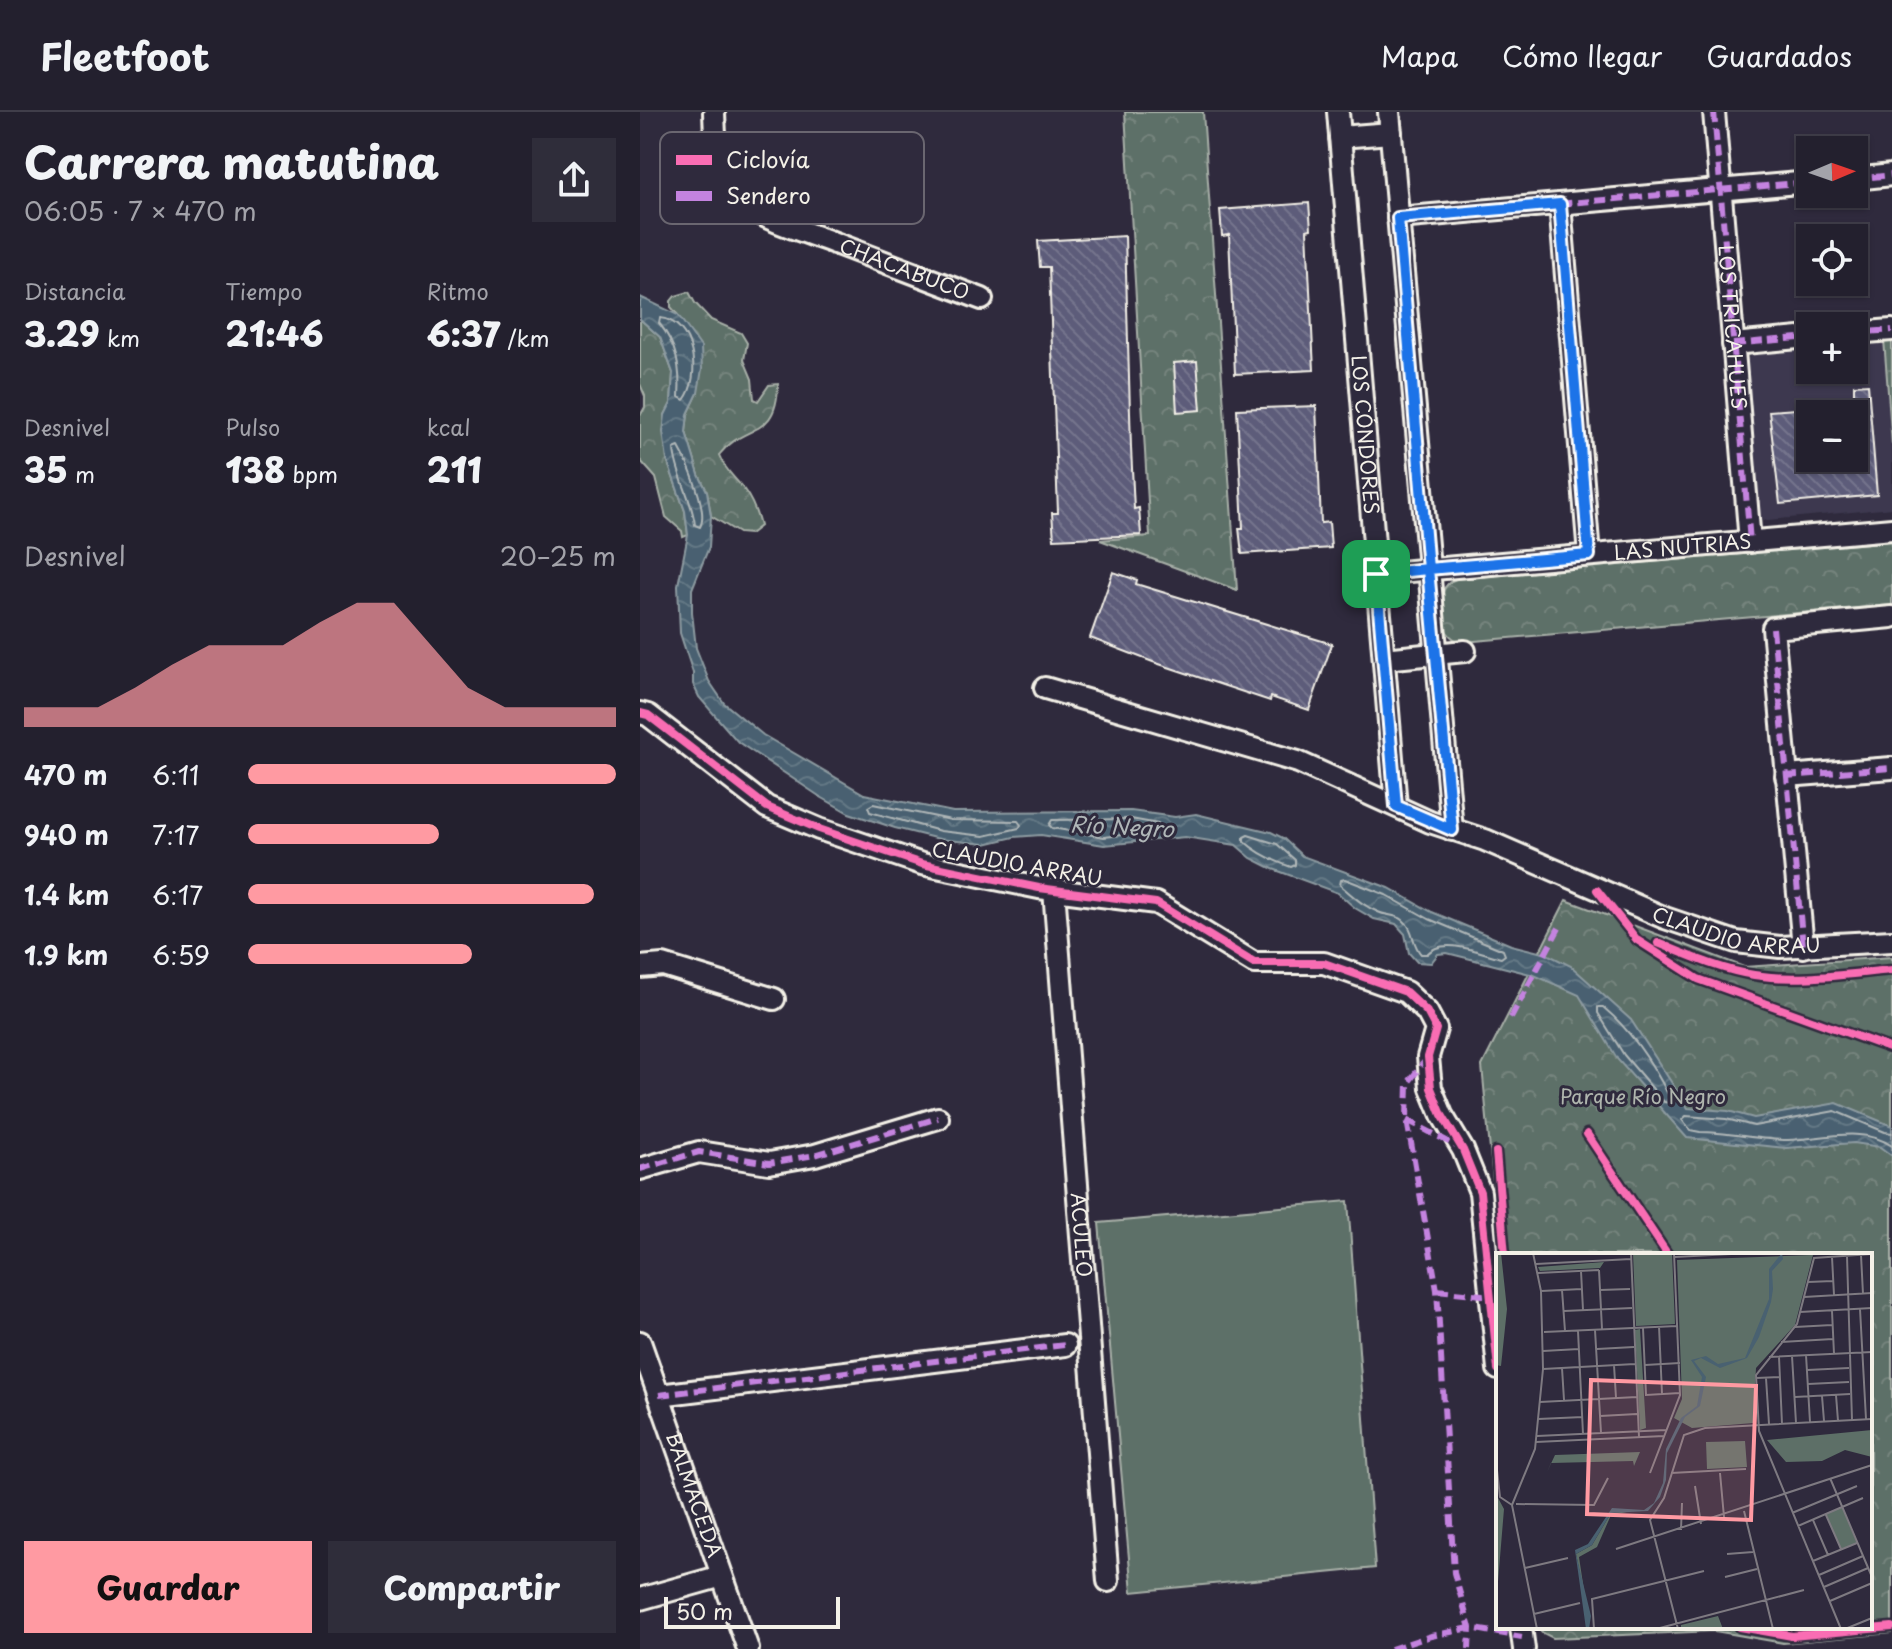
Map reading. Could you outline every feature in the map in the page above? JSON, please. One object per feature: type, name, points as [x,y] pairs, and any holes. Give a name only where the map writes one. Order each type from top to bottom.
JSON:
[{"type":"street","name":"CHACABUCO","points":[[714,112],[715,132]]},
{"type":"street","name":"LOS CÓNDORES","points":[[1338,112],[1396,806]]},
{"type":"street","name":"LOS TRICAHUES","points":[[1714,112],[1750,542]]},
{"type":"street","points":[[1340,137],[1390,122],[1452,830]]},
{"type":"street","points":[[1868,178],[1892,175]]},
{"type":"street","points":[[1398,218],[1796,183]]},
{"type":"street","points":[[1560,204],[1589,555]]},
{"type":"street","name":"CHACABUCO","points":[[786,224],[982,299]]},
{"type":"street","points":[[1868,332],[1892,330]]},
{"type":"street","points":[[1733,344],[1796,338]]},
{"type":"street","name":"LAS NUTRIAS","points":[[1376,574],[1892,529]]},
{"type":"street","points":[[1803,947],[1773,628],[1892,617]]},
{"type":"street","points":[[1384,659],[1465,651]]},
{"type":"street","name":"CLAUDIO ARRAU","points":[[1045,688],[1298,762],[1452,830],[1485,840],[1579,883],[1712,935],[1757,945],[1803,947],[1892,941]]},
{"type":"street","name":"CLAUDIO ARRAU","points":[[640,713],[648,715],[767,807],[806,824],[922,864],[1054,890],[1156,903],[1254,963],[1324,963],[1406,992],[1427,1012],[1436,1029],[1428,1057],[1431,1088],[1442,1115],[1463,1150],[1480,1192],[1496,1349]]},
{"type":"street","points":[[1786,776],[1892,768]]},
{"type":"street","name":"ACULEO","points":[[1054,890],[1108,1581]]},
{"type":"street","points":[[640,967],[663,965],[774,999]]},
{"type":"street","points":[[640,1169],[699,1152],[769,1163],[815,1155],[938,1118]]},
{"type":"street","name":"BALMACEDA","points":[[640,1342],[748,1649]]},
{"type":"street","points":[[659,1395],[1065,1345]]},
{"type":"street","points":[[640,1599],[722,1576]]},
{"type":"street","points":[[1521,1629],[1524,1649]]},
{"type":"shaded area","points":[[1884,339],[1892,445],[1892,508],[1758,521],[1746,360],[1757,349],[1796,346],[1796,384],[1868,384],[1868,341]]},
{"type":"green space","points":[[1125,112],[1203,112],[1237,590],[1100,540],[1150,536]]},
{"type":"green space","points":[[689,292],[711,320],[741,333],[747,343],[744,360],[752,379],[754,399],[758,401],[769,385],[778,384],[776,402],[766,422],[729,445],[719,455],[754,508],[760,526],[750,534],[739,533],[711,516],[707,491],[686,432],[688,414],[698,393],[678,315],[671,307],[671,301],[675,296]]},
{"type":"green space","points":[[640,319],[660,337],[673,373],[671,404],[665,415],[667,460],[685,511],[688,535],[683,537],[682,531],[666,517],[656,478],[640,460],[640,416],[645,407],[645,396],[640,384]]},
{"type":"green space","points":[[1884,339],[1892,339],[1892,445]]},
{"type":"green space","points":[[1892,541],[1892,605],[1463,642],[1447,632],[1440,612],[1443,592],[1456,579]]},
{"type":"green space","name":"Parque Río Negro","points":[[1566,900],[1744,967],[1892,957],[1892,1633],[1783,1643],[1715,1631],[1553,1638],[1539,1629],[1872,1629],[1872,1253],[1500,1253],[1482,1066]]},
{"type":"green space","points":[[1348,1201],[1375,1568],[1132,1592],[1099,1223]]},
{"type":"water","name":"Río Negro","points":[[640,297],[678,315],[701,347],[702,369],[698,393],[688,414],[686,432],[707,491],[711,516],[709,547],[692,589],[696,648],[709,681],[724,703],[763,735],[864,794],[953,812],[1131,811],[1175,817],[1196,814],[1271,832],[1283,838],[1302,856],[1389,888],[1432,912],[1511,945],[1547,954],[1571,966],[1631,1020],[1688,1108],[1728,1111],[1754,1118],[1837,1103],[1892,1126],[1892,1156],[1880,1147],[1854,1143],[1786,1148],[1687,1138],[1618,1060],[1579,995],[1534,975],[1447,953],[1438,954],[1431,963],[1417,962],[1409,953],[1405,934],[1396,924],[1374,919],[1338,893],[1273,869],[1251,858],[1236,845],[1185,837],[1104,845],[1041,835],[985,844],[939,839],[849,813],[738,742],[699,697],[680,633],[678,585],[688,535],[685,511],[667,460],[663,432],[665,415],[671,403],[673,373],[660,337],[640,319]]},
{"type":"building","points":[[1309,203],[1311,229],[1307,230],[1314,370],[1235,374],[1229,235],[1222,236],[1220,210]]},
{"type":"building","points":[[1125,236],[1134,509],[1139,508],[1141,535],[1054,539],[1052,513],[1058,513],[1049,267],[1040,267],[1038,241]]},
{"type":"building","points":[[1197,361],[1201,410],[1177,412],[1174,363]]},
{"type":"building","points":[[1868,384],[1877,495],[1780,504],[1769,411],[1796,409],[1796,472],[1868,472],[1868,400],[1854,400],[1854,385]]},
{"type":"building","points":[[1316,406],[1321,523],[1329,522],[1331,548],[1242,554],[1237,409]]},
{"type":"building","points":[[1113,572],[1137,580],[1136,584],[1332,644],[1309,710],[1271,697],[1270,701],[1090,638]]},
{"type":"marked path","points":[[1714,112],[1750,542]]},
{"type":"marked path","points":[[1868,178],[1892,175]]},
{"type":"marked path","points":[[1398,218],[1796,183]]},
{"type":"marked path","points":[[1560,204],[1589,555]]},
{"type":"marked path","points":[[1868,332],[1892,330]]},
{"type":"marked path","points":[[1733,344],[1796,338]]},
{"type":"marked path","points":[[1773,628],[1803,947]]},
{"type":"marked path","points":[[1786,776],[1892,768]]},
{"type":"marked path","points":[[1511,1018],[1559,928]]},
{"type":"marked path","points":[[1428,1057],[1408,1083],[1407,1120],[1437,1290],[1454,1573],[1470,1628],[1469,1649]]},
{"type":"marked path","points":[[640,1169],[699,1152],[769,1163],[815,1155],[938,1118]]},
{"type":"marked path","points":[[1407,1120],[1460,1148]]},
{"type":"marked path","points":[[1437,1290],[1491,1296]]},
{"type":"marked path","points":[[659,1395],[1065,1345]]},
{"type":"marked path","points":[[1391,1649],[1470,1628],[1522,1637]]},
{"type":"cycle path","points":[[640,713],[648,715],[767,807],[819,829],[922,864],[1039,888],[1156,903],[1254,963],[1324,963],[1406,992],[1427,1012],[1436,1029],[1428,1057],[1431,1088],[1442,1115],[1463,1150],[1480,1192],[1496,1349]]},
{"type":"cycle path","points":[[1597,890],[1637,940],[1698,979],[1892,1049]]},
{"type":"cycle path","points":[[1658,943],[1717,966],[1771,977],[1806,978],[1892,970]]},
{"type":"cycle path","points":[[1587,1134],[1667,1253]]},
{"type":"cycle path","points":[[1496,1152],[1505,1253]]},
{"type":"cycle path","points":[[1872,1629],[1892,1627]]},
{"type":"cycle path","points":[[1752,1629],[1792,1636],[1870,1629]]},
{"type":"route","points":[[1376,574],[1396,806],[1452,830],[1428,569],[1589,555],[1560,204],[1398,218],[1428,569],[1376,574]]}]
